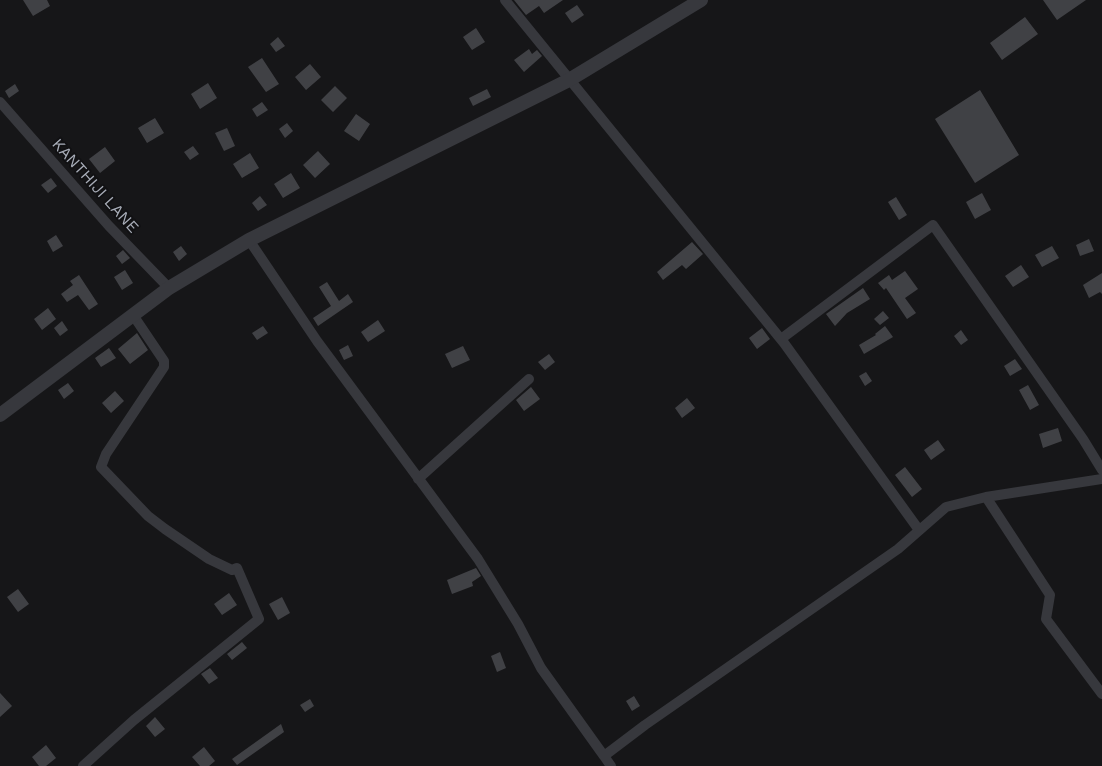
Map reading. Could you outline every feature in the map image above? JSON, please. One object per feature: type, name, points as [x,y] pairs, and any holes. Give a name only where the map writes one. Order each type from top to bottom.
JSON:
[{"type":"street","points":[[505,0],[781,339],[919,530]]},
{"type":"street","points":[[0,415],[169,288],[249,240],[569,80],[701,0]]},
{"type":"street","name":"KANTHIJI LANE","points":[[0,102],[109,226],[169,288]]},
{"type":"street","points":[[781,339],[934,225],[1083,439],[1102,470]]},
{"type":"street","points":[[249,240],[317,341],[478,558],[518,624],[541,668],[611,766]]},
{"type":"street","points":[[83,766],[134,720],[259,619],[237,568],[232,570],[209,559],[165,529],[148,516],[101,467],[110,447],[164,367],[164,361],[133,315]]},
{"type":"street","points":[[418,479],[529,379]]},
{"type":"street","points":[[604,756],[645,725],[898,549],[946,507],[986,497],[1102,479]]},
{"type":"street","points":[[986,497],[1050,595],[1046,619],[1102,694]]},
{"type":"building","points":[[23,0],[47,0],[50,6],[33,16]]},
{"type":"building","points":[[514,0],[563,0],[544,13],[539,6],[526,15]]},
{"type":"building","points":[[1043,0],[1086,0],[1057,20]]},
{"type":"building","points":[[577,5],[584,15],[572,23],[565,13]]},
{"type":"building","points":[[1025,17],[1038,34],[1002,60],[990,43]]},
{"type":"building","points":[[476,28],[485,42],[472,50],[463,37]]},
{"type":"building","points":[[278,37],[285,46],[276,52],[270,44]]},
{"type":"building","points":[[529,49],[532,54],[537,50],[542,56],[524,72],[514,60]]},
{"type":"building","points":[[262,58],[279,84],[266,92],[248,67]]},
{"type":"building","points":[[310,64],[321,77],[306,90],[295,77]]},
{"type":"building","points":[[208,83],[217,98],[200,109],[191,94]]},
{"type":"building","points":[[15,84],[19,91],[9,98],[5,91]]},
{"type":"building","points":[[335,86],[347,98],[333,112],[321,100]]},
{"type":"building","points":[[487,89],[491,97],[473,106],[469,98]]},
{"type":"building","points":[[980,90],[1019,155],[975,183],[935,119]]},
{"type":"building","points":[[262,102],[268,110],[257,117],[252,109]]},
{"type":"building","points":[[356,114],[370,124],[359,141],[344,131]]},
{"type":"building","points":[[155,118],[164,133],[147,143],[138,128]]},
{"type":"building","points":[[287,123],[293,131],[285,138],[279,129]]},
{"type":"building","points":[[227,128],[235,146],[224,151],[215,133]]},
{"type":"building","points":[[193,146],[199,154],[190,160],[184,152]]},
{"type":"building","points":[[105,147],[115,161],[100,173],[89,159]]},
{"type":"building","points":[[318,151],[330,164],[315,178],[303,165]]},
{"type":"building","points":[[250,153],[259,168],[242,178],[233,164]]},
{"type":"building","points":[[291,173],[300,188],[283,198],[274,184]]},
{"type":"building","points":[[51,178],[57,186],[48,193],[41,185]]},
{"type":"building","points":[[982,193],[991,210],[975,219],[966,202]]},
{"type":"building","points":[[260,196],[267,205],[258,211],[252,203]]},
{"type":"building","points":[[896,197],[907,215],[899,220],[888,202]]},
{"type":"building","points":[[56,235],[63,246],[53,252],[47,241]]},
{"type":"building","points":[[1089,239],[1094,251],[1080,256],[1076,245]]},
{"type":"building","points":[[692,242],[703,254],[686,269],[682,265],[663,280],[657,272]]},
{"type":"building","points":[[181,246],[187,254],[179,261],[173,252]]},
{"type":"building","points":[[1052,246],[1059,258],[1042,267],[1035,255]]},
{"type":"building","points":[[123,250],[130,258],[122,264],[116,256]]},
{"type":"building","points":[[1021,265],[1029,277],[1013,287],[1005,276]]},
{"type":"building","points":[[125,270],[133,283],[122,290],[114,277]]},
{"type":"building","points":[[905,271],[918,289],[905,298],[916,313],[907,319],[886,288],[884,290],[878,283],[889,275],[892,280]]},
{"type":"building","points":[[1102,273],[1102,294],[1100,292],[1089,298],[1083,285]]},
{"type":"building","points":[[79,275],[98,304],[89,310],[78,295],[67,302],[61,294],[73,285],[70,281]]},
{"type":"building","points":[[327,282],[339,301],[348,294],[353,302],[318,326],[313,318],[331,306],[319,287]]},
{"type":"building","points":[[863,288],[870,299],[847,313],[835,326],[826,314]]},
{"type":"building","points":[[48,308],[56,319],[42,330],[34,319]]},
{"type":"building","points":[[883,311],[889,318],[880,325],[874,319]]},
{"type":"building","points":[[378,320],[385,331],[368,342],[361,332]]},
{"type":"building","points":[[62,321],[68,330],[60,336],[54,328]]},
{"type":"building","points":[[263,326],[268,333],[257,340],[252,333]]},
{"type":"building","points":[[885,326],[893,337],[864,354],[859,345],[876,335]]},
{"type":"building","points":[[762,328],[770,339],[757,349],[749,338]]},
{"type":"building","points":[[961,330],[968,340],[961,345],[954,336]]},
{"type":"building","points":[[137,333],[148,350],[130,364],[118,349]]},
{"type":"building","points":[[348,345],[353,356],[344,360],[339,350]]},
{"type":"building","points":[[463,346],[470,360],[452,368],[445,354]]},
{"type":"building","points":[[109,348],[116,358],[101,367],[95,358]]},
{"type":"building","points":[[549,354],[555,362],[545,370],[538,362]]},
{"type":"building","points":[[1015,359],[1022,369],[1010,376],[1004,366]]},
{"type":"building","points":[[866,372],[872,381],[865,386],[859,376]]},
{"type":"building","points":[[68,383],[74,391],[64,399],[58,390]]},
{"type":"building","points":[[1028,385],[1039,405],[1030,410],[1019,390]]},
{"type":"building","points":[[531,387],[540,399],[524,411],[516,400]]},
{"type":"building","points":[[115,391],[124,401],[111,413],[102,403]]},
{"type":"building","points":[[687,398],[695,408],[682,418],[675,408]]},
{"type":"building","points":[[1058,428],[1062,441],[1043,448],[1039,434]]},
{"type":"building","points":[[938,440],[945,450],[931,460],[924,450]]},
{"type":"building","points":[[905,467],[922,489],[912,497],[895,475]]},
{"type":"building","points":[[476,568],[481,576],[472,582],[473,586],[452,594],[447,580]]},
{"type":"building","points":[[18,589],[29,604],[18,612],[7,597]]},
{"type":"building","points":[[229,593],[237,605],[222,615],[214,604]]},
{"type":"building","points":[[282,597],[290,613],[278,620],[269,604]]},
{"type":"building","points":[[242,642],[247,648],[232,660],[227,654]]},
{"type":"building","points":[[500,652],[506,668],[497,672],[491,656]]},
{"type":"building","points":[[210,668],[218,678],[209,684],[201,674]]},
{"type":"building","points":[[0,693],[12,706],[0,717]]},
{"type":"building","points":[[634,696],[640,706],[632,711],[626,701]]},
{"type":"building","points":[[310,699],[314,706],[305,712],[300,705]]},
{"type":"building","points":[[155,717],[165,729],[155,737],[146,726]]},
{"type":"building","points":[[281,724],[284,732],[237,765],[232,759]]},
{"type":"building","points":[[46,745],[56,758],[46,766],[39,766],[32,757]]},
{"type":"building","points":[[204,747],[215,761],[209,766],[200,766],[192,757]]}]
